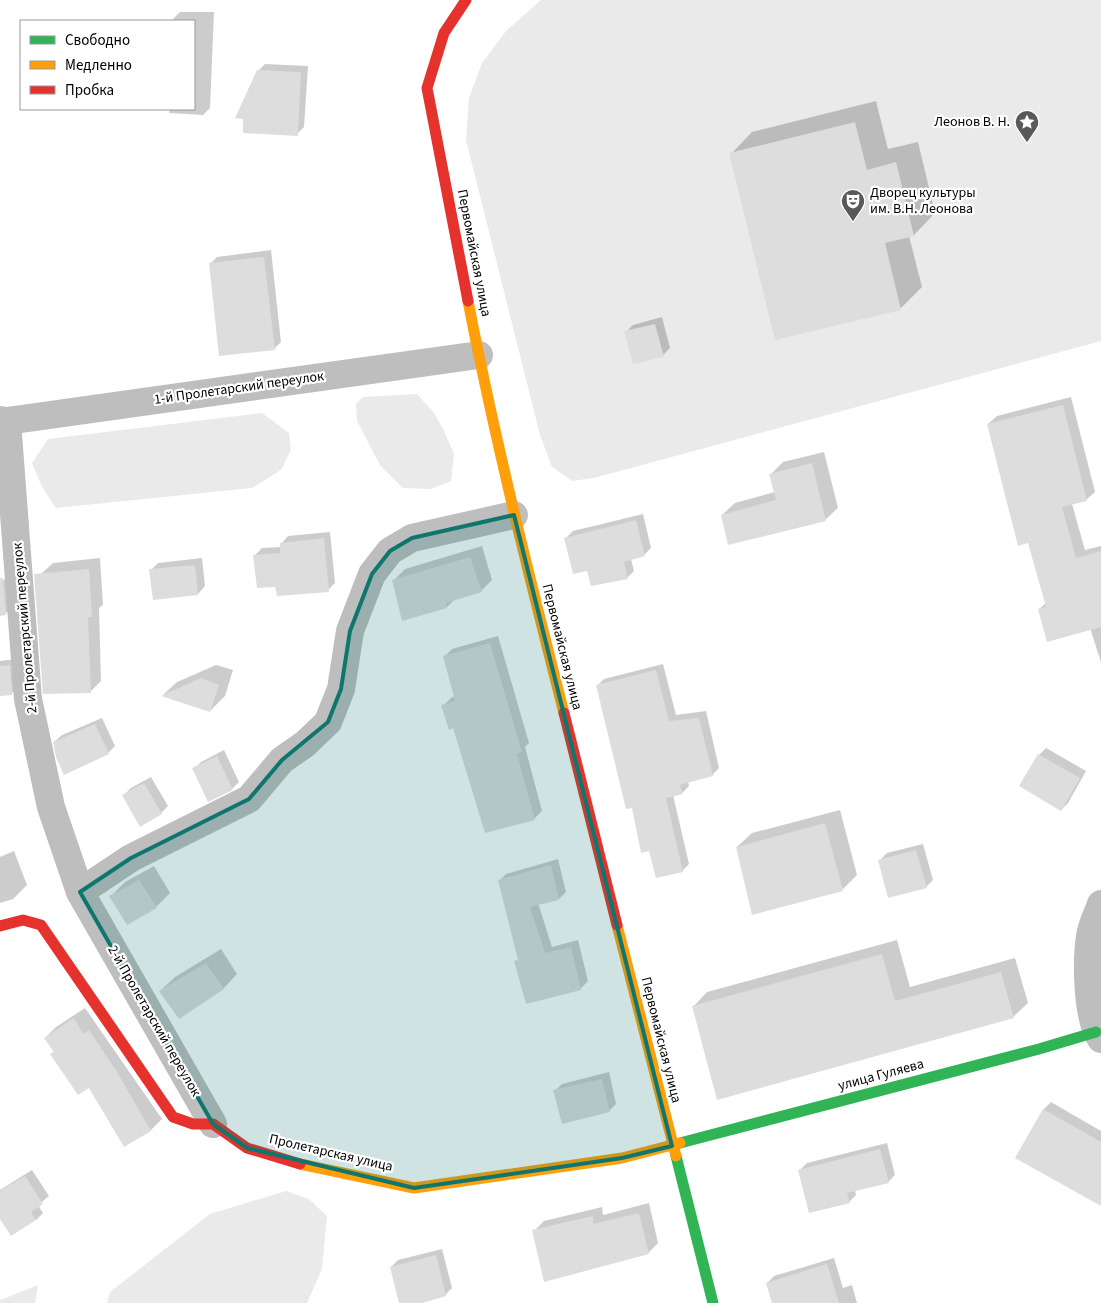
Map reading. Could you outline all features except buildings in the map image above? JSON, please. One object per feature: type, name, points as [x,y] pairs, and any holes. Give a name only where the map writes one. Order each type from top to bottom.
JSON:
[{"type":"main road","name":"Первомайская улица","points":[[466,0],[444,33],[427,88],[479,355],[514,515],[713,1303]]},
{"type":"main road","points":[[0,926],[23,920],[41,924],[174,1117],[193,1124],[213,1124]]},
{"type":"main road","name":"улица Гуляева","points":[[672,1146],[1039,1049],[1099,1036]]},
{"type":"main road","name":"Пролетарская улица","points":[[213,1124],[247,1148],[288,1160],[414,1188],[622,1158],[672,1146]]},
{"type":"street","name":"1-й Пролетарский переулок","points":[[4,421],[479,355]]},
{"type":"street","name":"2-й Пролетарский переулок","points":[[4,421],[28,699],[51,807],[80,892],[213,1124]]},
{"type":"street","points":[[80,892],[131,858],[249,800],[282,760],[305,744],[328,722],[341,689],[350,631],[372,574],[390,551],[412,538],[514,515]]},
{"type":"street","points":[[1099,1036],[1088,995],[1090,936],[1101,904]]},
{"type":"highlighted area","points":[[514,515],[672,1146],[622,1158],[414,1188],[247,1148],[213,1124],[80,892],[131,858],[249,799],[282,760],[328,722],[341,689],[350,631],[372,574],[390,551],[412,538]]},
{"type":"shaded area","points":[[541,0],[1101,0],[1101,341],[594,478],[572,481],[552,467],[540,435],[466,140],[469,98],[482,63],[506,31]]},
{"type":"shaded area","points":[[417,394],[434,413],[454,454],[451,481],[431,489],[403,488],[380,465],[357,421],[356,404],[363,397]]},
{"type":"shaded area","points":[[262,413],[289,433],[291,450],[281,470],[252,488],[56,508],[42,487],[32,463],[48,439]]},
{"type":"shaded area","points":[[286,1191],[309,1199],[327,1216],[322,1269],[307,1303],[107,1303],[110,1292],[210,1214]]},
{"type":"shaded area","points":[[38,1285],[35,1303],[0,1303],[0,1300]]},
{"type":"traffic: fast","points":[[680,1143],[1039,1049],[1096,1032]]},
{"type":"traffic: fast","points":[[676,1156],[713,1303]]},
{"type":"traffic: slow","points":[[468,301],[501,456],[564,713]]},
{"type":"traffic: slow","points":[[617,925],[676,1156]]},
{"type":"traffic: slow","points":[[300,1164],[414,1188],[622,1158],[680,1143]]},
{"type":"traffic: jam","points":[[466,0],[444,33],[427,88],[468,301]]},
{"type":"traffic: jam","points":[[564,713],[617,925]]},
{"type":"traffic: jam","points":[[0,926],[23,920],[41,925],[173,1117],[193,1124],[213,1124],[247,1148],[300,1164]]},
{"type":"place","name":"Леонов В. Н.","points":[[1027,143]]},
{"type":"place","name":"Дворец культуры им. В.Н. Леонова","points":[[853,222]]}]
